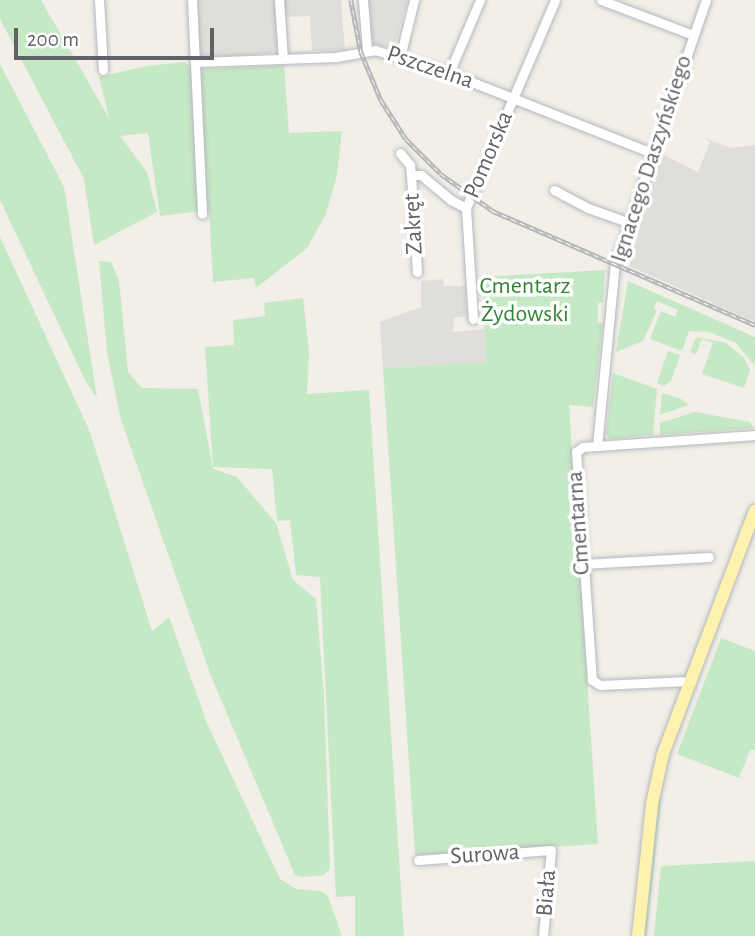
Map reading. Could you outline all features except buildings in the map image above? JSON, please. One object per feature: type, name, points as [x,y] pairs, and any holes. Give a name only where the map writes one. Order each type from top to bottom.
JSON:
[{"type":"main road","points":[[638,936],[654,789],[688,681],[755,511]]},
{"type":"street","points":[[99,0],[103,70]]},
{"type":"street","points":[[192,0],[202,214]]},
{"type":"street","points":[[279,0],[283,59]]},
{"type":"street","points":[[363,0],[368,50]]},
{"type":"street","points":[[400,57],[414,0]]},
{"type":"street","points":[[449,73],[480,0]]},
{"type":"street","name":"Pomorska","points":[[473,319],[466,208],[555,0]]},
{"type":"street","points":[[601,0],[693,35]]},
{"type":"street","name":"Ignacego Daszyńskiego","points":[[597,446],[615,264],[627,222],[706,0]]},
{"type":"street","name":"Pszczelna","points":[[196,62],[344,56],[368,50],[449,73],[652,153]]},
{"type":"street","name":"Zakręt","points":[[400,153],[410,165],[416,272]]},
{"type":"street","name":"Zakręt","points":[[411,175],[421,175],[451,200],[466,208]]},
{"type":"street","points":[[554,190],[588,208],[627,222]]},
{"type":"street","name":"Cmentarna","points":[[688,681],[600,685],[591,676],[575,456],[579,449],[597,446],[755,435]]},
{"type":"street","points":[[582,564],[709,557]]},
{"type":"street","name":"Surowa","points":[[418,860],[551,850]]},
{"type":"street","name":"Biała","points":[[543,936],[551,850]]},
{"type":"shaded area","points":[[196,0],[276,0],[280,52],[203,58],[199,53]]},
{"type":"shaded area","points":[[282,0],[341,0],[345,50],[312,51],[310,16],[283,17]]},
{"type":"shaded area","points":[[367,0],[407,0],[394,49],[370,42]]},
{"type":"shaded area","points":[[704,138],[731,148],[755,145],[755,322],[629,266],[631,261],[622,255],[658,152],[698,172],[710,142]]},
{"type":"shaded area","points":[[443,279],[444,286],[465,286],[467,316],[454,318],[453,332],[484,329],[486,362],[383,368],[380,322],[421,307],[421,281]]},
{"type":"green space","points":[[0,0],[41,0],[109,118],[99,77],[146,66],[185,62],[193,70],[284,65],[289,133],[342,131],[337,175],[326,214],[307,248],[256,288],[254,278],[213,282],[209,210],[160,216],[148,133],[120,136],[147,172],[157,212],[94,245],[84,179],[0,19]]},
{"type":"green space","points":[[0,64],[64,187],[97,398],[85,380],[0,200]]},
{"type":"green space","points":[[0,237],[90,432],[152,631],[169,617],[207,723],[280,879],[296,889],[321,891],[328,896],[342,936],[0,936]]},
{"type":"green space","points":[[99,261],[111,262],[119,280],[128,372],[142,388],[198,389],[213,469],[237,477],[276,523],[293,580],[316,599],[324,696],[330,868],[324,875],[295,875],[211,676],[121,420],[107,353]]},
{"type":"green space","name":"Cmentarz Żydowski","points":[[605,270],[603,303],[598,303],[598,323],[603,323],[593,407],[569,405],[598,844],[415,855],[383,368],[486,362],[482,277]]},
{"type":"green space","points":[[628,281],[755,337],[755,366],[736,343],[709,332],[689,331],[682,351],[650,339],[661,311],[675,317],[678,310],[657,301],[654,308],[657,310],[643,341],[616,352]]},
{"type":"green space","points":[[303,298],[309,352],[307,394],[369,390],[404,936],[355,936],[355,896],[336,897],[320,577],[296,575],[290,520],[277,521],[272,469],[213,467],[205,347],[234,345],[233,320],[265,316],[264,303]]},
{"type":"green space","points":[[696,337],[726,343],[744,358],[750,370],[744,388],[702,374],[713,343],[702,339],[696,354],[690,352]]},
{"type":"green space","points":[[668,351],[680,355],[671,381],[664,386],[657,383]]},
{"type":"green space","points":[[613,373],[657,389],[653,435],[610,439],[606,434]]},
{"type":"green space","points":[[662,393],[681,399],[689,405],[660,415]]},
{"type":"green space","points":[[695,412],[750,422],[754,428],[660,435],[660,423]]},
{"type":"green space","points":[[721,638],[755,651],[755,750],[750,750],[739,778],[677,754]]},
{"type":"green space","points":[[664,773],[647,936],[643,936],[658,801]]},
{"type":"green space","points":[[755,861],[755,936],[654,936],[661,866]]},
{"type":"railway","points":[[351,0],[361,52],[381,100],[406,139],[441,174],[493,211],[755,325]]}]
